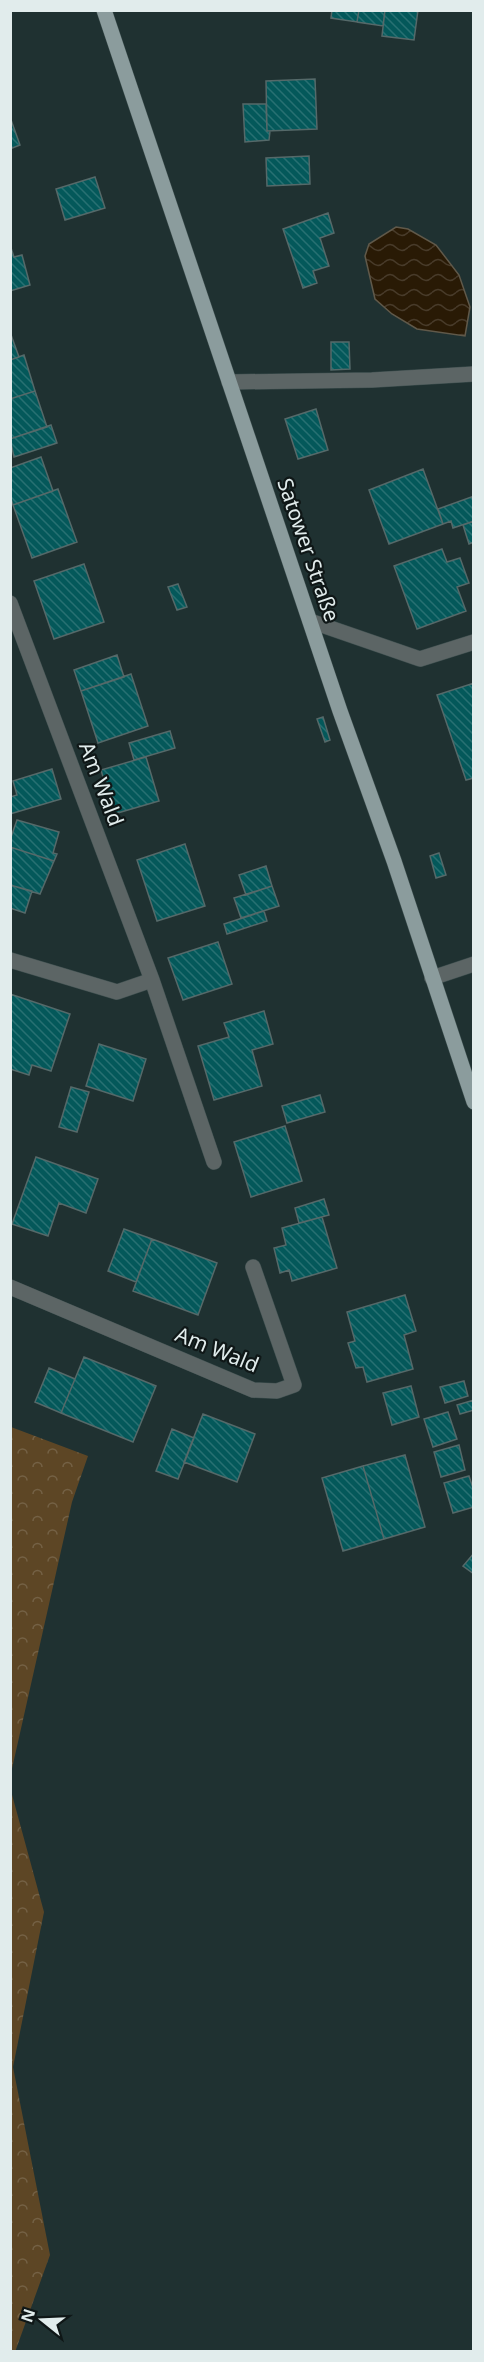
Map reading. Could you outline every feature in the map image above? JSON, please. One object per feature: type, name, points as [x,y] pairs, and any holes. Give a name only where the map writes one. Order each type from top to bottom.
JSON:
[{"type":"main road","name":"Satower Straße","points":[[104,10],[474,1102]]},
{"type":"street","points":[[229,382],[372,380],[474,374]]},
{"type":"street","name":"Am Wald","points":[[10,603],[152,980],[214,1162]]},
{"type":"street","points":[[310,621],[420,659],[474,642]]},
{"type":"street","points":[[10,960],[117,992],[152,980]]},
{"type":"street","points":[[432,978],[474,964]]},
{"type":"street","name":"Am Wald","points":[[10,1287],[253,1390],[277,1391],[294,1385],[253,1267]]},
{"type":"green space","points":[[11,1427],[88,1456],[72,1502],[11,1773]]},
{"type":"green space","points":[[11,1791],[44,1912],[13,2067],[50,2255],[15,2352],[10,2351]]},
{"type":"water","points":[[396,227],[408,229],[436,245],[459,275],[470,307],[465,336],[417,329],[392,314],[375,299],[365,256],[369,244]]},
{"type":"building","points":[[332,10],[359,10],[357,22],[331,18]]},
{"type":"building","points":[[359,10],[385,10],[383,26],[357,22]]},
{"type":"building","points":[[385,10],[418,10],[414,40],[382,36]]},
{"type":"building","points":[[315,79],[317,129],[267,131],[266,81]]},
{"type":"building","points":[[243,104],[266,104],[269,140],[245,142]]},
{"type":"building","points":[[10,117],[20,145],[10,149]]},
{"type":"building","points":[[309,156],[310,184],[267,186],[266,158]]},
{"type":"building","points":[[95,177],[105,208],[65,220],[56,189]]},
{"type":"building","points":[[328,213],[334,233],[320,238],[329,266],[313,271],[317,283],[303,288],[283,229]]},
{"type":"building","points":[[10,245],[14,257],[22,255],[30,285],[10,291]]},
{"type":"building","points":[[10,332],[19,357],[10,360]]},
{"type":"building","points":[[331,342],[349,342],[350,369],[331,370]]},
{"type":"building","points":[[24,355],[35,391],[10,399],[10,360]]},
{"type":"building","points":[[35,391],[47,427],[10,439],[10,399]]},
{"type":"building","points":[[316,409],[328,450],[298,459],[285,419]]},
{"type":"building","points":[[51,425],[57,443],[14,457],[10,439]]},
{"type":"building","points":[[41,457],[53,491],[13,505],[10,496],[10,468]]},
{"type":"building","points":[[423,469],[443,524],[389,544],[369,490]]},
{"type":"building","points":[[58,489],[77,542],[32,558],[13,505]]},
{"type":"building","points":[[474,496],[474,521],[453,528],[451,521],[443,524],[438,509]]},
{"type":"building","points":[[474,521],[474,542],[469,544],[463,525]]},
{"type":"building","points":[[442,549],[447,562],[460,558],[469,583],[457,587],[466,611],[417,629],[394,566]]},
{"type":"building","points":[[84,564],[104,622],[54,639],[34,581]]},
{"type":"building","points":[[178,584],[187,607],[177,610],[168,587]]},
{"type":"building","points":[[117,655],[124,677],[81,691],[74,670]]},
{"type":"building","points":[[131,674],[148,726],[98,743],[81,691]]},
{"type":"building","points":[[474,683],[474,778],[466,780],[437,695]]},
{"type":"building","points":[[323,717],[330,740],[325,742],[317,719]]},
{"type":"building","points":[[170,731],[175,748],[134,760],[129,743]]},
{"type":"building","points":[[146,757],[159,801],[114,814],[101,770]]},
{"type":"building","points":[[52,769],[61,799],[10,814],[10,797],[17,795],[13,781]]},
{"type":"building","points":[[17,820],[59,832],[53,853],[57,854],[54,861],[10,847]]},
{"type":"building","points":[[185,844],[205,906],[157,921],[137,860]]},
{"type":"building","points":[[10,847],[54,861],[40,894],[10,885]]},
{"type":"building","points":[[439,853],[446,875],[436,878],[430,856]]},
{"type":"building","points":[[266,866],[272,886],[246,895],[239,875]]},
{"type":"building","points":[[10,885],[32,891],[25,913],[10,908]]},
{"type":"building","points":[[272,886],[279,906],[241,918],[234,898]]},
{"type":"building","points":[[264,911],[267,921],[227,934],[224,924]]},
{"type":"building","points":[[218,942],[232,984],[183,1000],[168,958]]},
{"type":"building","points":[[10,994],[70,1014],[51,1071],[32,1065],[29,1075],[10,1069]]},
{"type":"building","points":[[264,1011],[273,1044],[252,1050],[262,1086],[214,1100],[198,1046],[229,1037],[224,1023]]},
{"type":"building","points":[[99,1044],[146,1059],[133,1101],[86,1086]]},
{"type":"building","points":[[71,1087],[89,1092],[77,1132],[59,1127]]},
{"type":"building","points":[[320,1095],[325,1112],[287,1123],[282,1106]]},
{"type":"building","points":[[285,1126],[302,1181],[251,1197],[234,1142]]},
{"type":"building","points":[[36,1157],[98,1179],[86,1213],[59,1203],[48,1236],[12,1224]]},
{"type":"building","points":[[324,1199],[329,1215],[299,1223],[295,1208]]},
{"type":"building","points":[[322,1217],[337,1268],[292,1281],[289,1270],[280,1273],[274,1248],[286,1245],[282,1228]]},
{"type":"building","points":[[124,1229],[152,1239],[136,1282],[108,1271]]},
{"type":"building","points":[[152,1239],[217,1263],[198,1315],[133,1291]]},
{"type":"building","points":[[405,1295],[416,1331],[404,1335],[413,1369],[367,1382],[363,1367],[356,1368],[348,1343],[355,1341],[347,1312]]},
{"type":"building","points":[[84,1357],[156,1386],[133,1442],[61,1413]]},
{"type":"building","points":[[49,1368],[75,1379],[61,1413],[35,1402]]},
{"type":"building","points":[[464,1381],[468,1396],[445,1403],[440,1387]]},
{"type":"building","points":[[411,1386],[419,1417],[392,1425],[383,1393]]},
{"type":"building","points":[[474,1400],[474,1410],[460,1414],[457,1405]]},
{"type":"building","points":[[448,1412],[457,1439],[433,1447],[424,1419]]},
{"type":"building","points":[[203,1414],[255,1434],[237,1482],[184,1462]]},
{"type":"building","points":[[172,1429],[194,1438],[178,1479],[156,1471]]},
{"type":"building","points":[[459,1445],[465,1470],[441,1477],[434,1452]]},
{"type":"building","points":[[405,1455],[425,1527],[384,1539],[363,1466]]},
{"type":"building","points":[[363,1466],[384,1539],[343,1551],[322,1478]]},
{"type":"building","points":[[469,1476],[474,1491],[474,1507],[453,1513],[444,1483]]},
{"type":"building","points":[[474,1553],[474,1574],[463,1566]]}]
